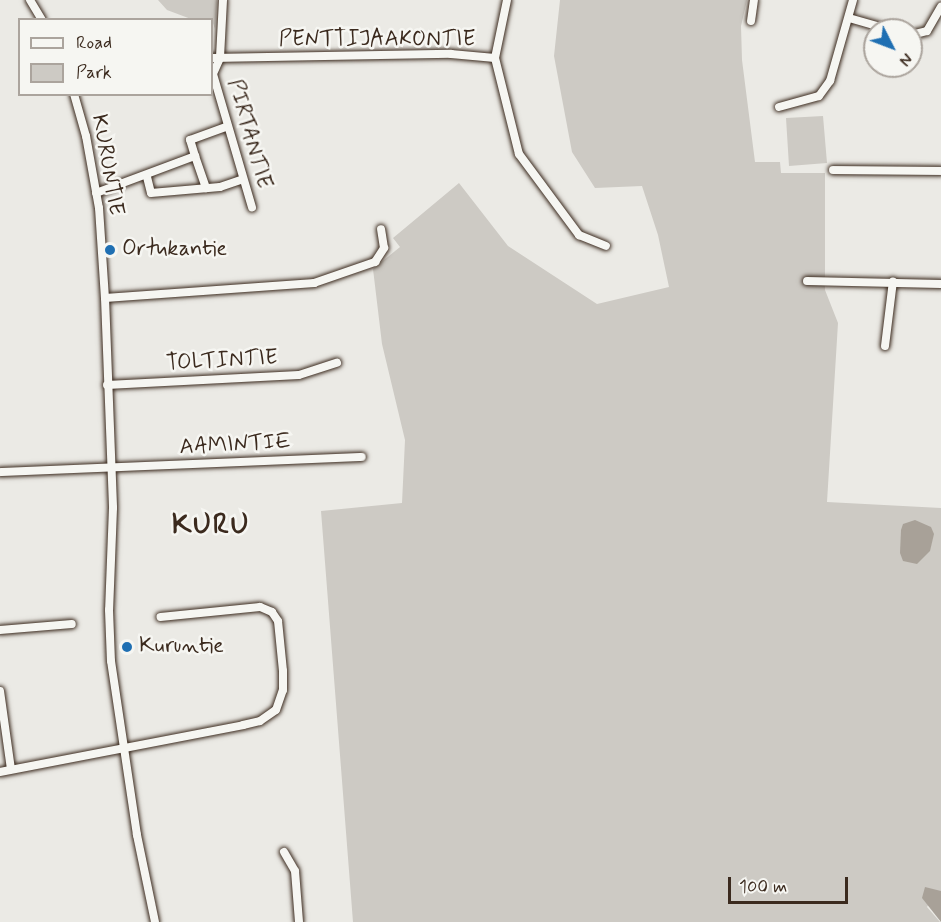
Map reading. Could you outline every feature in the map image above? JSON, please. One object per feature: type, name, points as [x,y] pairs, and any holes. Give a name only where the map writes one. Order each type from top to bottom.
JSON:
[{"type":"street","points":[[30,0],[41,18]]},
{"type":"street","name":"PIRTANTIE","points":[[223,0],[213,74],[226,127],[252,207]]},
{"type":"street","points":[[495,58],[507,0]]},
{"type":"street","points":[[752,21],[754,0]]},
{"type":"street","points":[[779,107],[819,96],[830,81],[853,0]]},
{"type":"street","points":[[923,31],[927,30],[941,7]]},
{"type":"street","points":[[849,18],[863,22]]},
{"type":"street","name":"PENTTIJAAKONTIE","points":[[216,58],[451,54],[495,58],[519,154],[579,235],[606,246]]},
{"type":"street","name":"KURUNTIE","points":[[74,96],[96,193],[105,298],[113,547],[109,627],[123,746],[156,922]]},
{"type":"street","points":[[206,188],[190,140],[226,127]]},
{"type":"street","points":[[96,193],[147,177],[195,156]]},
{"type":"street","points":[[833,170],[941,171]]},
{"type":"street","points":[[147,177],[151,193],[206,188],[243,179]]},
{"type":"street","points":[[105,298],[314,283],[375,262],[384,248],[381,229]]},
{"type":"street","points":[[807,281],[893,281],[941,284]]},
{"type":"street","points":[[885,346],[893,281]]},
{"type":"street","name":"TOLTINTIE","points":[[107,385],[299,375],[337,363]]},
{"type":"street","name":"AAMINTIE","points":[[0,472],[362,457]]},
{"type":"street","points":[[0,772],[123,746],[243,725],[270,716],[283,690],[278,621],[272,612],[260,607],[160,617]]},
{"type":"street","points":[[0,630],[72,624]]},
{"type":"street","points":[[0,691],[11,769]]},
{"type":"street","points":[[285,852],[295,871],[299,922]]},
{"type":"green space","points":[[158,0],[217,0],[215,29],[213,18],[188,18],[167,10]]},
{"type":"green space","points":[[560,0],[747,0],[741,26],[742,60],[755,162],[780,162],[781,173],[825,173],[825,290],[838,323],[827,502],[941,508],[941,891],[937,891],[927,907],[940,922],[353,922],[321,511],[402,503],[405,440],[382,344],[373,269],[400,247],[393,238],[459,183],[508,246],[597,304],[669,287],[658,235],[642,186],[595,188],[572,152],[554,56]]},
{"type":"green space","points":[[823,116],[827,163],[789,166],[786,118]]},
{"type":"shaded area","points":[[915,520],[931,527],[934,534],[930,551],[917,564],[903,561],[900,553],[903,524]]},
{"type":"shaded area","points":[[925,887],[941,891],[941,922],[922,898]]},
{"type":"place","name":"Ortukantie","points":[[110,250]]},
{"type":"place","name":"Kuruntie","points":[[127,647]]},
{"type":"district","name":"KURU","points":[[211,526]]}]
